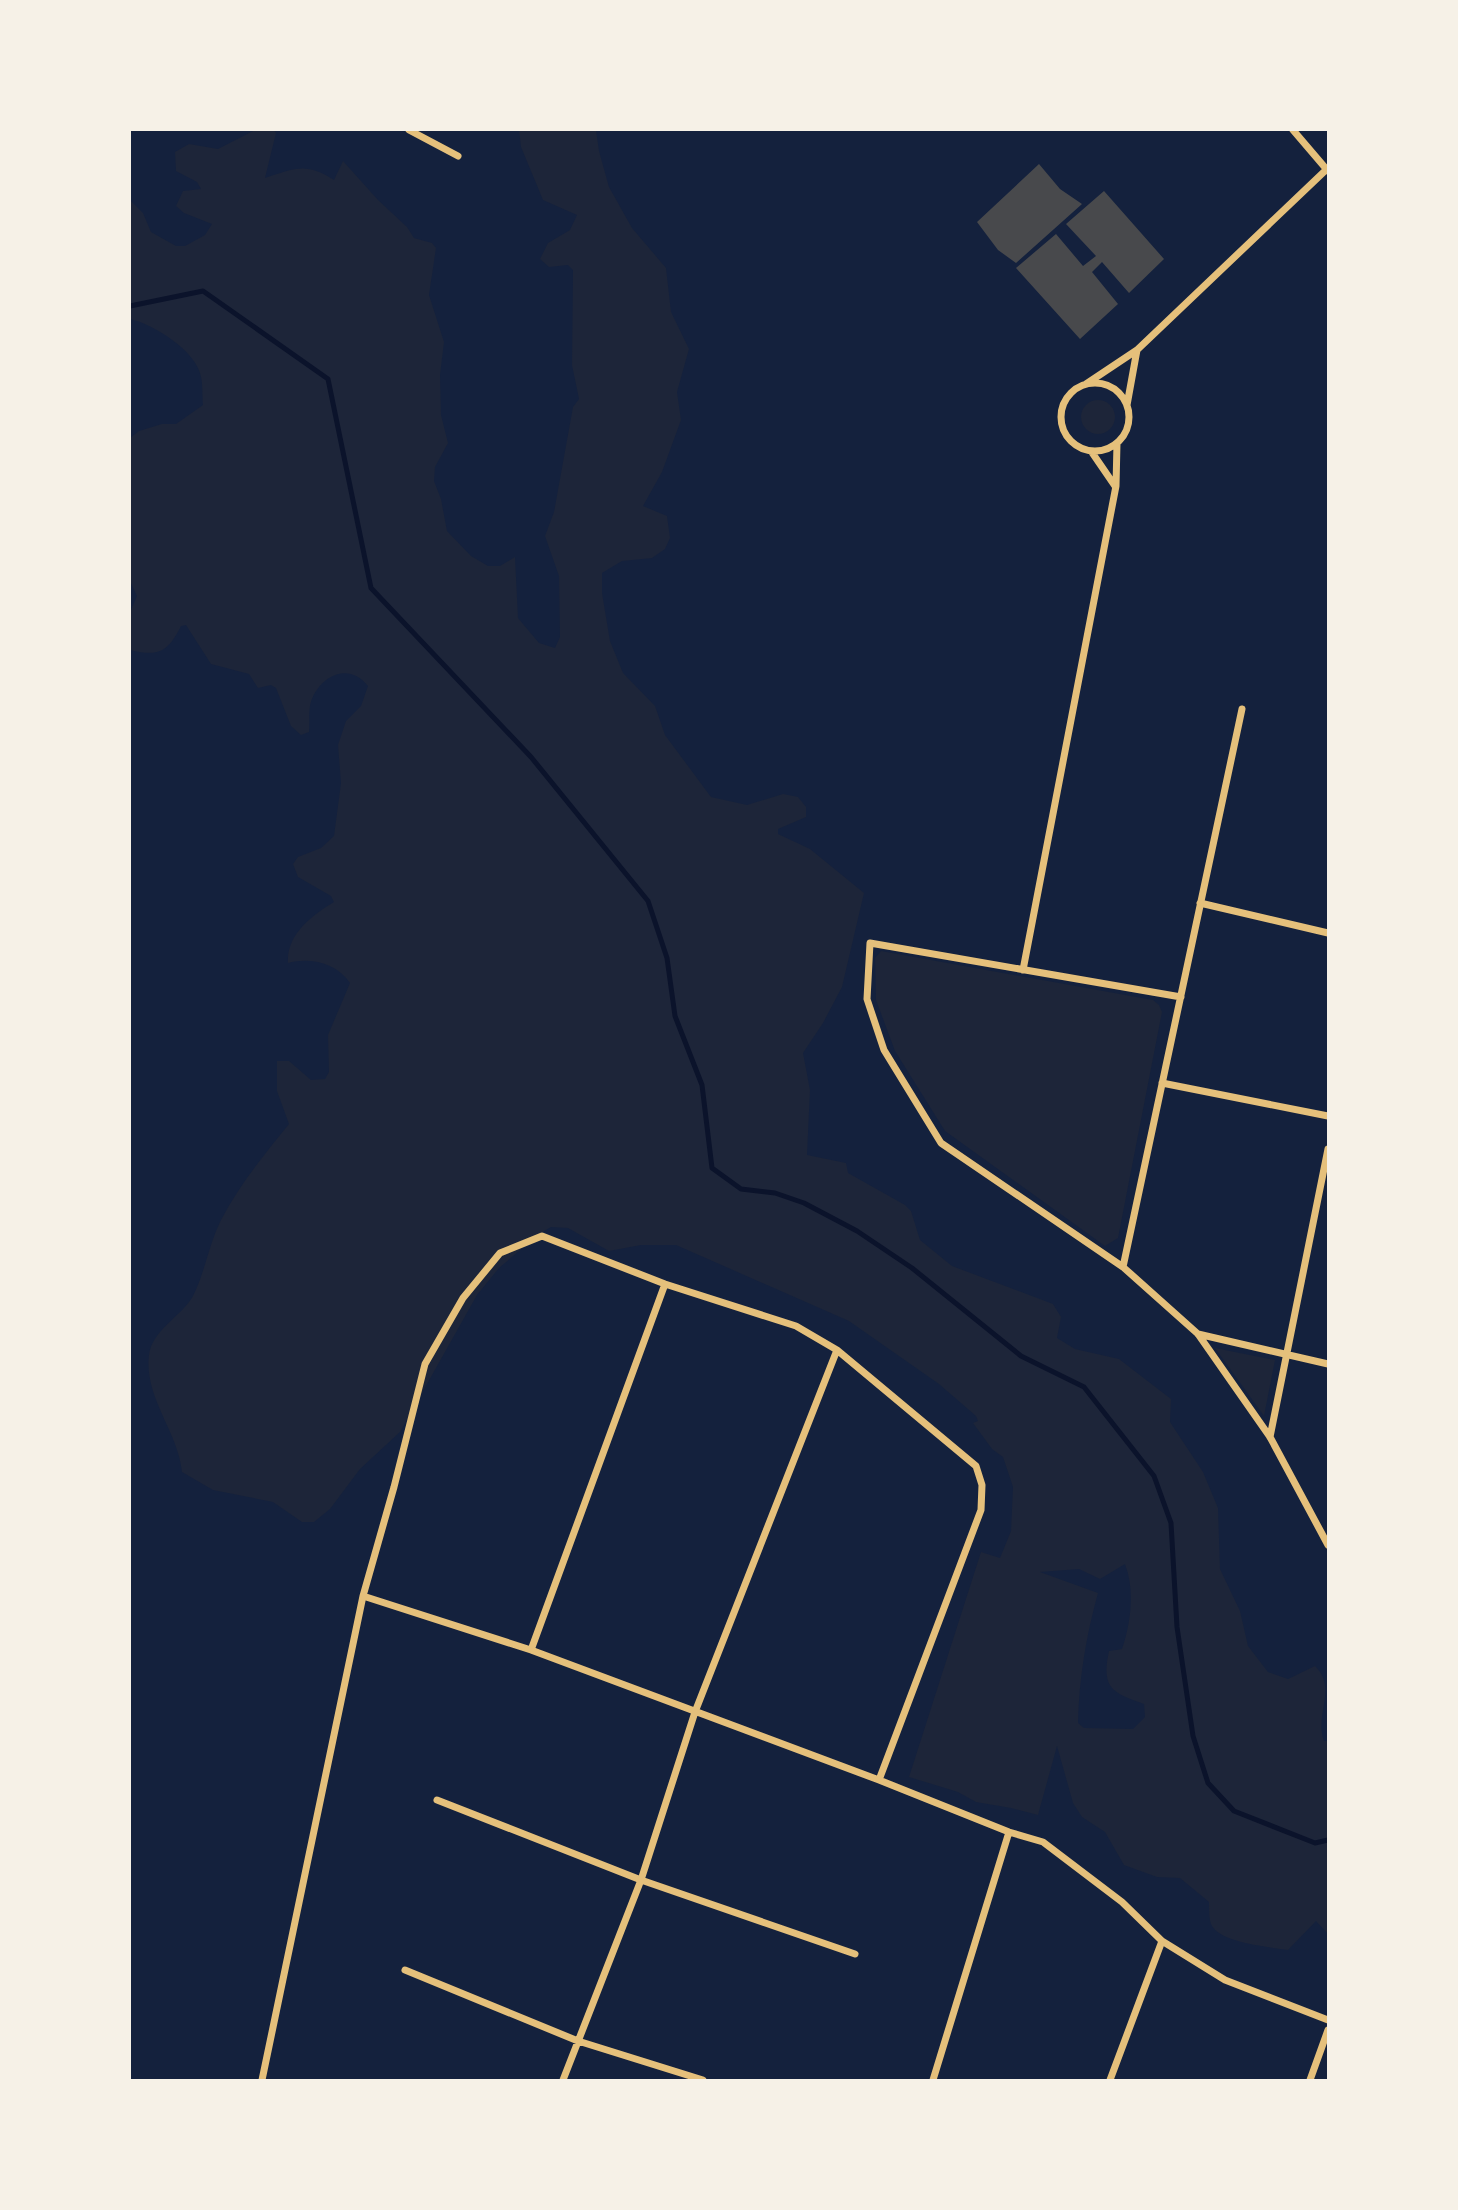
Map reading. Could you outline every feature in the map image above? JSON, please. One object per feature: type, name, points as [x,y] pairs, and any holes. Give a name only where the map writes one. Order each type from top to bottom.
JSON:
[{"type":"street","points":[[409,130],[458,156]]},
{"type":"street","points":[[1137,350],[1127,406],[1128,426],[1117,443],[1108,449],[1091,451],[1076,446],[1062,429],[1060,417],[1068,396],[1137,350],[1328,170],[1293,130]]},
{"type":"street","points":[[1086,384],[1107,385],[1115,390],[1127,406]]},
{"type":"street","points":[[1023,970],[1116,486],[1117,443]]},
{"type":"street","points":[[1091,451],[1116,486]]},
{"type":"street","points":[[1123,1267],[1242,709]]},
{"type":"street","points":[[1200,903],[1328,933]]},
{"type":"street","points":[[1181,997],[870,943],[867,999],[884,1050],[941,1143],[1123,1267],[1198,1334],[1270,1437],[1328,1545]]},
{"type":"street","points":[[1162,1083],[1328,1116]]},
{"type":"street","points":[[1270,1437],[1328,1149]]},
{"type":"street","points":[[262,2081],[363,1595],[425,1364],[463,1298],[500,1253],[542,1236],[666,1284],[796,1326],[837,1350],[976,1466],[982,1485],[981,1510],[879,1780]]},
{"type":"street","points":[[531,1650],[666,1284]]},
{"type":"street","points":[[1198,1334],[1328,1364]]},
{"type":"street","points":[[563,2081],[641,1881],[695,1712],[837,1350]]},
{"type":"street","points":[[363,1595],[531,1650],[879,1780],[1009,1832],[1043,1842],[1122,1902],[1162,1941],[1225,1980],[1328,2020]]},
{"type":"street","points":[[437,1800],[641,1881],[855,1954]]},
{"type":"street","points":[[933,2081],[1009,1832]]},
{"type":"street","points":[[1110,2081],[1162,1941]]},
{"type":"street","points":[[405,1970],[578,2040],[703,2081]]},
{"type":"street","points":[[1310,2081],[1328,2030]]},
{"type":"shaded area","points":[[255,130],[274,130],[276,133],[265,178],[301,168],[325,174],[334,180],[343,161],[407,227],[414,238],[432,243],[436,248],[429,295],[444,342],[440,375],[441,415],[448,443],[435,467],[434,481],[441,499],[447,531],[471,556],[488,566],[500,566],[515,557],[518,618],[539,643],[555,648],[560,637],[559,576],[545,536],[554,512],[573,407],[579,399],[572,365],[573,270],[568,265],[549,267],[540,259],[548,243],[570,230],[577,215],[543,200],[521,147],[519,130],[596,130],[609,187],[632,228],[666,268],[671,312],[689,349],[677,392],[681,420],[662,472],[643,506],[667,516],[670,538],[665,549],[652,558],[622,561],[602,573],[602,593],[610,641],[623,673],[655,706],[665,735],[711,797],[747,805],[783,794],[798,797],[806,807],[806,817],[778,829],[778,834],[810,849],[864,893],[842,987],[803,1053],[810,1090],[807,1155],[846,1163],[848,1173],[905,1205],[911,1211],[920,1240],[952,1266],[1053,1304],[1061,1317],[1057,1338],[1075,1349],[1119,1359],[1171,1399],[1170,1422],[1203,1472],[1218,1508],[1220,1569],[1240,1611],[1248,1646],[1268,1672],[1288,1679],[1315,1666],[1325,1683],[1322,1731],[1324,1741],[1328,1741],[1328,1934],[1316,1921],[1288,1950],[1246,1943],[1224,1936],[1210,1922],[1209,1902],[1180,1878],[1157,1877],[1124,1865],[1105,1832],[1082,1817],[1073,1803],[1057,1746],[1038,1815],[976,1802],[958,1792],[909,1777],[981,1552],[1000,1558],[1011,1531],[1013,1487],[1003,1457],[992,1449],[973,1423],[978,1421],[976,1416],[939,1384],[849,1321],[676,1245],[641,1245],[609,1251],[568,1228],[551,1227],[539,1234],[499,1268],[477,1295],[400,1432],[360,1469],[330,1509],[314,1522],[302,1522],[273,1502],[213,1490],[182,1472],[174,1442],[151,1386],[151,1346],[193,1296],[217,1229],[228,1207],[252,1170],[289,1124],[277,1091],[277,1061],[289,1061],[311,1080],[325,1079],[329,1072],[328,1035],[350,983],[338,971],[322,963],[288,963],[291,943],[302,927],[334,902],[331,896],[298,877],[293,864],[298,857],[321,848],[334,836],[341,783],[338,745],[346,721],[361,706],[368,686],[361,679],[345,673],[337,674],[322,683],[312,699],[309,732],[301,735],[291,726],[276,688],[271,685],[258,688],[249,674],[211,664],[186,625],[181,626],[172,642],[162,650],[148,653],[130,650],[130,612],[137,596],[130,581],[130,438],[139,431],[162,424],[176,424],[203,405],[201,377],[191,358],[173,340],[130,319],[130,200],[143,213],[151,232],[176,246],[185,246],[205,235],[212,224],[184,213],[176,206],[183,191],[201,189],[197,182],[176,171],[175,152],[189,144],[218,149]],"holes":[[[1125,1564],[1131,1595],[1128,1628],[1122,1649],[1109,1651],[1107,1673],[1111,1687],[1144,1704],[1145,1717],[1133,1729],[1084,1728],[1078,1723],[1080,1690],[1098,1593],[1040,1572],[1079,1569],[1100,1579]]]},
{"type":"shaded area","points":[[1098,400],[1110,405],[1115,417],[1110,429],[1098,434],[1086,429],[1081,417],[1086,405]]},
{"type":"shaded area","points":[[881,951],[1153,1000],[1159,1005],[1162,1012],[1118,1238],[1105,1246],[945,1131],[895,1051],[876,1000],[875,958]]},
{"type":"shaded area","points":[[1215,1348],[1275,1360],[1264,1416]]},
{"type":"building","points":[[1039,164],[1060,189],[1082,204],[1016,263],[998,250],[977,222]]},
{"type":"building","points":[[1104,191],[1164,259],[1129,293],[1102,262],[1092,272],[1118,304],[1080,339],[1016,268],[1056,234],[1083,266],[1096,256],[1066,224]]},
{"type":"waterway","points":[[130,306],[203,291],[328,379],[371,588],[531,757],[648,901],[667,958],[675,1016],[702,1085],[712,1168],[741,1189],[775,1193],[804,1203],[857,1231],[912,1268],[1021,1356],[1084,1387],[1154,1476],[1171,1523],[1177,1627],[1193,1736],[1208,1783],[1234,1811],[1315,1843],[1328,1840]]}]
